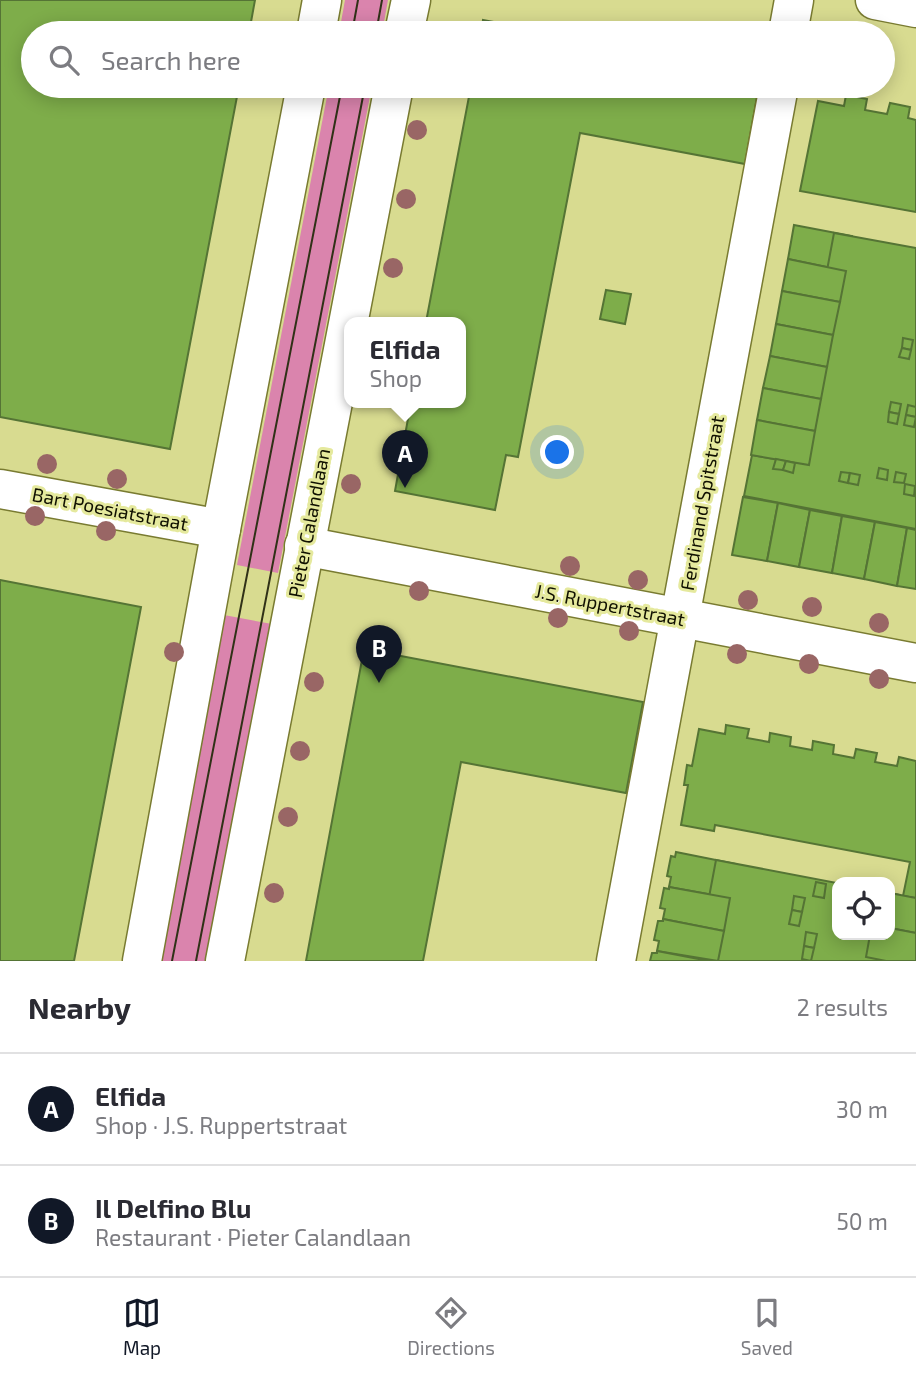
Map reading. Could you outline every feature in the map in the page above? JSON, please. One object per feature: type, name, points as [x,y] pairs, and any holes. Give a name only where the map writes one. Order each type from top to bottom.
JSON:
[{"type":"street","points":[[318,21],[322,0]]},
{"type":"street","points":[[407,21],[411,0]]},
{"type":"street","points":[[790,21],[794,0]]},
{"type":"street","points":[[875,0],[916,8]]},
{"type":"street","points":[[142,961],[304,98]]},
{"type":"street","name":"Pieter Calandlaan","points":[[349,317],[392,98]]},
{"type":"street","name":"Ferdinand Spitstraat","points":[[616,961],[777,98]]},
{"type":"street","name":"Pieter Calandlaan","points":[[225,961],[344,342]]},
{"type":"street","name":"Bart Poesiatstraat","points":[[0,489],[221,529]]},
{"type":"street","name":"J.S. Ruppertstraat","points":[[304,546],[916,663]]},
{"type":"shaded area","points":[[345,0],[388,0],[384,21],[341,21]]},
{"type":"shaded area","points":[[327,98],[370,98],[278,573],[237,565]]},
{"type":"shaded area","points":[[224,615],[272,624],[208,961],[159,961]]},
{"type":"building","points":[[0,0],[255,0],[251,21],[21,21],[21,98],[237,98],[170,449],[0,417]]},
{"type":"building","points":[[469,98],[757,98],[745,164],[580,133],[518,457],[506,455],[495,510],[395,491],[410,408],[466,408],[466,317],[427,317]]},
{"type":"building","points":[[845,98],[862,98],[867,99],[865,110],[887,114],[890,103],[910,107],[908,118],[916,120],[916,212],[800,191],[818,101],[844,106]]},
{"type":"building","points":[[794,225],[852,236],[846,271],[788,259]]},
{"type":"building","points":[[834,233],[916,248],[916,529],[744,496],[752,455],[791,462]]},
{"type":"building","points":[[788,259],[846,271],[840,302],[782,291]]},
{"type":"building","points":[[606,290],[631,294],[625,324],[600,319]]},
{"type":"building","points":[[782,291],[840,302],[833,335],[776,324]]},
{"type":"building","points":[[776,324],[833,335],[827,367],[770,356]]},
{"type":"building","points":[[903,338],[913,340],[911,350],[902,348]]},
{"type":"building","points":[[902,348],[911,350],[909,359],[899,357]]},
{"type":"building","points":[[770,356],[827,367],[821,399],[763,388]]},
{"type":"building","points":[[763,388],[821,399],[815,431],[757,420]]},
{"type":"building","points":[[891,402],[901,404],[899,414],[889,412]]},
{"type":"building","points":[[908,405],[916,407],[916,417],[906,415]]},
{"type":"building","points":[[889,412],[899,414],[897,424],[888,422]]},
{"type":"building","points":[[906,415],[916,417],[914,427],[904,425]]},
{"type":"building","points":[[757,420],[815,431],[809,465],[751,455]]},
{"type":"building","points":[[776,459],[786,461],[783,470],[773,469]]},
{"type":"building","points":[[786,461],[795,463],[793,473],[783,470]]},
{"type":"building","points":[[879,468],[888,470],[887,480],[877,478]]},
{"type":"building","points":[[841,472],[850,473],[848,483],[839,481]]},
{"type":"building","points":[[896,472],[906,474],[904,483],[894,482]]},
{"type":"building","points":[[850,473],[860,475],[858,485],[848,483]]},
{"type":"building","points":[[905,484],[915,486],[914,496],[904,494]]},
{"type":"building","points":[[743,497],[778,503],[767,561],[732,555]]},
{"type":"building","points":[[778,503],[810,510],[799,567],[767,561]]},
{"type":"building","points":[[810,510],[842,516],[832,573],[799,567]]},
{"type":"building","points":[[842,516],[875,522],[864,579],[832,573]]},
{"type":"building","points":[[875,522],[907,528],[897,586],[864,579]]},
{"type":"building","points":[[907,528],[916,530],[916,589],[897,586]]},
{"type":"building","points":[[0,580],[141,607],[74,961],[0,961]]},
{"type":"building","points":[[364,649],[643,702],[626,793],[461,762],[423,961],[306,961]]},
{"type":"building","points":[[726,725],[749,729],[747,738],[769,742],[770,733],[791,737],[790,746],[812,750],[813,741],[834,745],[833,754],[854,758],[856,749],[877,753],[875,762],[897,766],[899,757],[916,761],[916,898],[903,896],[910,862],[715,825],[714,831],[681,825],[688,785],[684,785],[687,765],[692,766],[699,729],[725,734]]},
{"type":"building","points":[[676,852],[736,864],[730,898],[669,887],[671,877],[667,876],[671,856],[675,857]]},
{"type":"building","points":[[716,860],[832,882],[832,940],[891,940],[887,961],[697,961]]},
{"type":"building","points":[[816,882],[826,884],[824,898],[813,896]]},
{"type":"building","points":[[664,888],[730,898],[724,931],[663,919],[665,909],[660,908]]},
{"type":"building","points":[[895,894],[900,895],[895,920]]},
{"type":"building","points":[[895,894],[916,898],[916,933],[895,929]]},
{"type":"building","points":[[794,896],[805,898],[802,912],[792,910]]},
{"type":"building","points":[[792,910],[802,912],[799,926],[789,924]]},
{"type":"building","points":[[663,919],[724,931],[718,961],[657,951],[659,941],[654,940],[658,921]]},
{"type":"building","points":[[895,929],[916,933],[916,961],[886,961],[866,957],[869,940],[895,940]]},
{"type":"building","points":[[806,932],[817,934],[814,948],[804,946]]},
{"type":"building","points":[[804,946],[814,948],[811,961],[802,959]]},
{"type":"building","points":[[657,951],[709,961],[650,961],[652,953]]},
{"type":"tram line","points":[[354,21],[358,0]]},
{"type":"tram line","points":[[378,21],[382,0]]},
{"type":"tram line","points":[[172,961],[340,98]]},
{"type":"tram line","points":[[196,961],[363,98]]},
{"type":"place","name":"Elfida","points":[[405,488]]},
{"type":"place","name":"Il Delfino Blu","points":[[379,683]]}]
